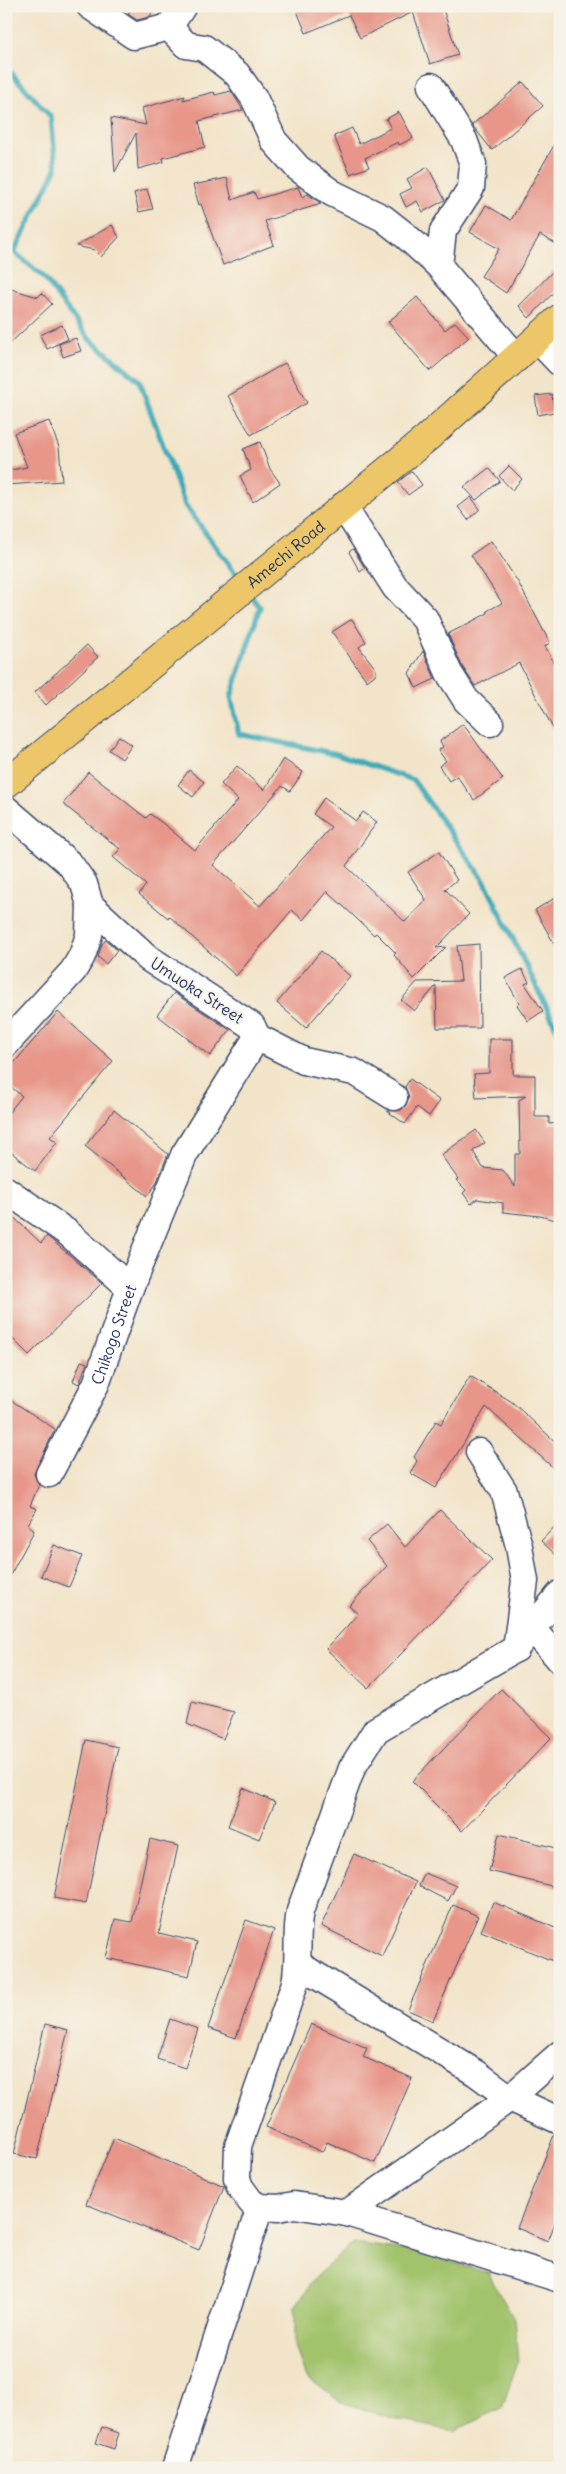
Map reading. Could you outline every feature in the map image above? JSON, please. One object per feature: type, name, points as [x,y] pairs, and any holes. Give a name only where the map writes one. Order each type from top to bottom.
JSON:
[{"type":"main road","name":"Amechi Road","points":[[6,784],[427,438],[560,318]]},
{"type":"street","points":[[90,6],[134,36],[176,16],[186,45],[204,48],[241,79],[254,98],[274,141],[298,168],[332,193],[370,211],[396,228],[439,266],[517,358]]},
{"type":"street","points":[[431,86],[464,140],[473,164],[471,188],[443,231],[439,266]]},
{"type":"street","points":[[537,339],[560,363]]},
{"type":"street","points":[[343,506],[395,587],[425,619],[449,673],[466,700],[490,723]]},
{"type":"street","points":[[6,809],[22,820],[78,874],[84,884],[90,905],[88,935],[82,956],[73,971],[6,1044]]},
{"type":"street","name":"Umuoka Street","points":[[90,905],[140,951],[252,1026],[257,1037],[184,1155],[170,1192]]},
{"type":"street","points":[[257,1037],[304,1061],[354,1072],[394,1097]]},
{"type":"street","points":[[6,1190],[68,1233],[130,1288]]},
{"type":"street","name":"Chikogo Street","points":[[49,1474],[96,1384],[130,1288],[170,1192]]},
{"type":"street","points":[[479,1452],[504,1491],[519,1546],[525,1581],[515,1649]]},
{"type":"street","points":[[560,1594],[515,1649],[376,1730],[357,1756],[300,1911],[297,1926],[299,1965],[292,1992],[238,2146],[237,2178],[240,2187],[252,2202],[260,2206],[278,2208],[294,2205],[347,2213],[560,2279]]},
{"type":"street","points":[[532,1628],[560,1660]]},
{"type":"street","points":[[299,1965],[476,2072],[510,2098],[560,2121]]},
{"type":"street","points":[[347,2213],[510,2098],[560,2054]]},
{"type":"street","points":[[175,2468],[260,2206]]},
{"type":"green space","points":[[353,2243],[419,2252],[488,2273],[514,2319],[518,2361],[502,2408],[454,2431],[392,2419],[339,2401],[305,2376],[295,2345],[295,2307],[315,2277]]},
{"type":"building","points":[[132,6],[158,6],[149,17],[137,20],[128,14]]},
{"type":"building","points":[[295,6],[442,6],[458,55],[430,64],[413,12],[360,38],[349,15],[306,33]]},
{"type":"building","points":[[523,82],[543,106],[492,150],[472,125]]},
{"type":"building","points":[[231,91],[243,110],[199,121],[205,147],[163,158],[164,162],[138,169],[136,133],[115,172],[111,118],[146,125],[142,108],[185,96],[183,100],[214,92],[215,95]]},
{"type":"building","points":[[399,112],[413,138],[399,145],[398,142],[365,158],[369,167],[350,174],[334,136],[352,128],[359,144],[391,128],[386,119]]},
{"type":"building","points":[[560,135],[560,246],[540,235],[506,293],[481,276],[499,249],[470,232],[486,205],[511,220]]},
{"type":"building","points":[[428,167],[445,200],[423,212],[417,201],[406,207],[400,194],[412,188],[407,179]]},
{"type":"building","points":[[227,178],[232,200],[254,192],[257,199],[298,187],[302,197],[308,194],[321,204],[265,221],[274,245],[223,265],[193,185]]},
{"type":"building","points":[[147,189],[153,209],[139,212],[134,193]]},
{"type":"building","points":[[112,225],[119,237],[101,257],[94,250],[76,246]]},
{"type":"building","points":[[560,264],[560,286],[529,318],[519,306]]},
{"type":"building","points":[[11,289],[38,297],[42,293],[52,304],[6,347],[6,303]]},
{"type":"building","points":[[417,297],[445,330],[455,322],[469,337],[430,371],[388,322]]},
{"type":"building","points":[[62,325],[68,339],[47,349],[40,335]]},
{"type":"building","points":[[76,338],[81,351],[63,357],[59,344]]},
{"type":"building","points":[[285,363],[307,403],[251,435],[228,396]]},
{"type":"building","points":[[552,394],[554,412],[538,415],[535,396]]},
{"type":"building","points":[[49,421],[59,447],[62,481],[6,485],[6,471],[27,467],[14,433]]},
{"type":"building","points":[[260,442],[270,469],[280,483],[253,502],[240,476],[251,470],[243,449]]},
{"type":"building","points":[[509,466],[522,479],[512,490],[499,476]]},
{"type":"building","points":[[489,468],[500,481],[476,500],[464,487]]},
{"type":"building","points":[[412,471],[422,485],[408,495],[398,482]]},
{"type":"building","points":[[471,497],[480,509],[468,520],[458,507]]},
{"type":"building","points":[[491,541],[518,582],[550,643],[545,646],[560,674],[560,742],[519,663],[475,686],[462,666],[448,634],[488,613],[487,611],[502,603],[471,555]]},
{"type":"building","points":[[353,549],[365,568],[360,572],[349,552]]},
{"type":"building","points":[[352,619],[366,642],[359,647],[376,669],[376,674],[367,681],[332,632]]},
{"type":"building","points":[[87,645],[98,657],[46,705],[35,692]]},
{"type":"building","points":[[423,651],[435,679],[416,688],[409,673]]},
{"type":"building","points":[[463,724],[503,779],[474,800],[457,776],[449,781],[439,766],[446,761],[438,750],[443,747],[440,741]]},
{"type":"building","points":[[119,736],[132,745],[122,759],[109,750]]},
{"type":"building","points":[[283,759],[303,772],[290,791],[282,786],[213,865],[260,906],[331,827],[313,814],[324,798],[356,821],[363,812],[377,822],[346,866],[405,922],[426,900],[408,872],[439,852],[457,880],[445,889],[469,914],[436,948],[446,947],[414,979],[394,955],[396,953],[376,933],[374,935],[327,891],[303,920],[292,910],[236,976],[169,916],[168,918],[139,894],[146,885],[113,857],[120,849],[63,804],[88,772],[146,818],[150,814],[195,850],[238,800],[221,784],[237,766],[264,790]]},
{"type":"building","points":[[189,770],[204,782],[193,797],[178,785]]},
{"type":"building","points":[[560,895],[560,954],[535,910]]},
{"type":"building","points":[[106,940],[117,950],[106,964],[98,957],[102,944]]},
{"type":"building","points":[[479,944],[480,1028],[437,1028],[436,986],[414,1011],[401,1000],[417,982],[461,981],[457,946]]},
{"type":"building","points":[[321,951],[350,976],[306,1028],[277,1003]]},
{"type":"building","points":[[522,969],[529,982],[525,984],[543,1011],[528,1021],[517,1005],[519,1003],[505,978]]},
{"type":"building","points":[[174,993],[230,1030],[210,1056],[157,1015]]},
{"type":"building","points":[[58,1012],[113,1061],[50,1137],[57,1142],[35,1171],[6,1148],[6,1116],[22,1096],[6,1083],[6,1072]]},
{"type":"building","points":[[489,1039],[513,1039],[513,1075],[535,1075],[535,1117],[549,1117],[549,1124],[560,1123],[560,1221],[540,1216],[503,1212],[503,1203],[477,1199],[471,1204],[463,1193],[466,1190],[456,1180],[458,1179],[441,1155],[476,1130],[485,1143],[473,1151],[483,1168],[503,1170],[515,1187],[515,1154],[520,1154],[519,1100],[526,1096],[476,1098],[474,1074],[489,1073]]},
{"type":"building","points":[[410,1079],[440,1101],[429,1116],[417,1107],[405,1124],[387,1111],[401,1110],[406,1105],[409,1097],[405,1087]]},
{"type":"building","points":[[114,1110],[168,1154],[156,1184],[147,1196],[85,1146]]},
{"type":"building","points":[[6,1210],[41,1243],[47,1236],[102,1283],[29,1355],[6,1332]]},
{"type":"building","points":[[81,1361],[87,1363],[79,1384],[73,1381]]},
{"type":"building","points":[[470,1376],[512,1402],[560,1446],[560,1474],[486,1407],[436,1488],[410,1473],[417,1461],[414,1457],[436,1421],[441,1424]]},
{"type":"building","points":[[6,1397],[55,1429],[34,1474],[39,1485],[30,1506],[37,1509],[28,1524],[34,1531],[6,1583]]},
{"type":"building","points":[[440,1510],[492,1560],[368,1688],[326,1649],[358,1614],[349,1606],[387,1566],[367,1541],[387,1524],[405,1547]]},
{"type":"building","points":[[560,1521],[560,1559],[541,1541]]},
{"type":"building","points":[[54,1545],[82,1556],[69,1587],[41,1576]]},
{"type":"building","points":[[501,1689],[551,1738],[462,1831],[412,1781]]},
{"type":"building","points":[[192,1702],[234,1712],[223,1739],[187,1724]]},
{"type":"building","points":[[86,1740],[118,1747],[86,1904],[54,1898]]},
{"type":"building","points":[[243,1788],[275,1802],[259,1839],[228,1826]]},
{"type":"building","points":[[499,1834],[560,1849],[560,1888],[489,1871]]},
{"type":"building","points":[[150,1839],[178,1846],[159,1933],[197,1942],[189,1976],[106,1958],[115,1919],[132,1922]]},
{"type":"building","points":[[354,1854],[416,1882],[382,1956],[321,1926]]},
{"type":"building","points":[[425,1873],[456,1886],[448,1901],[419,1886]]},
{"type":"building","points":[[493,1902],[560,1930],[560,1964],[481,1931]]},
{"type":"building","points":[[453,1905],[478,1916],[433,2021],[408,2010]]},
{"type":"building","points":[[246,1920],[274,1930],[236,2038],[208,2028]]},
{"type":"building","points":[[170,2019],[198,2029],[185,2068],[157,2059]]},
{"type":"building","points":[[45,2024],[68,2030],[37,2159],[14,2154]]},
{"type":"building","points":[[311,2024],[367,2048],[363,2057],[412,2078],[375,2163],[327,2142],[322,2152],[266,2127]]},
{"type":"building","points":[[554,2135],[560,2136],[560,2210],[548,2241],[517,2228]]},
{"type":"building","points":[[114,2138],[224,2186],[199,2250],[86,2204]]},
{"type":"building","points":[[102,2427],[119,2433],[114,2449],[96,2443]]},
{"type":"waterway","points":[[6,67],[51,117],[56,169],[14,252],[44,277],[89,339],[139,380],[185,505],[241,581]]},
{"type":"waterway","points":[[249,593],[260,607],[231,697],[239,734],[337,754],[413,780],[485,882],[560,1035]]}]
